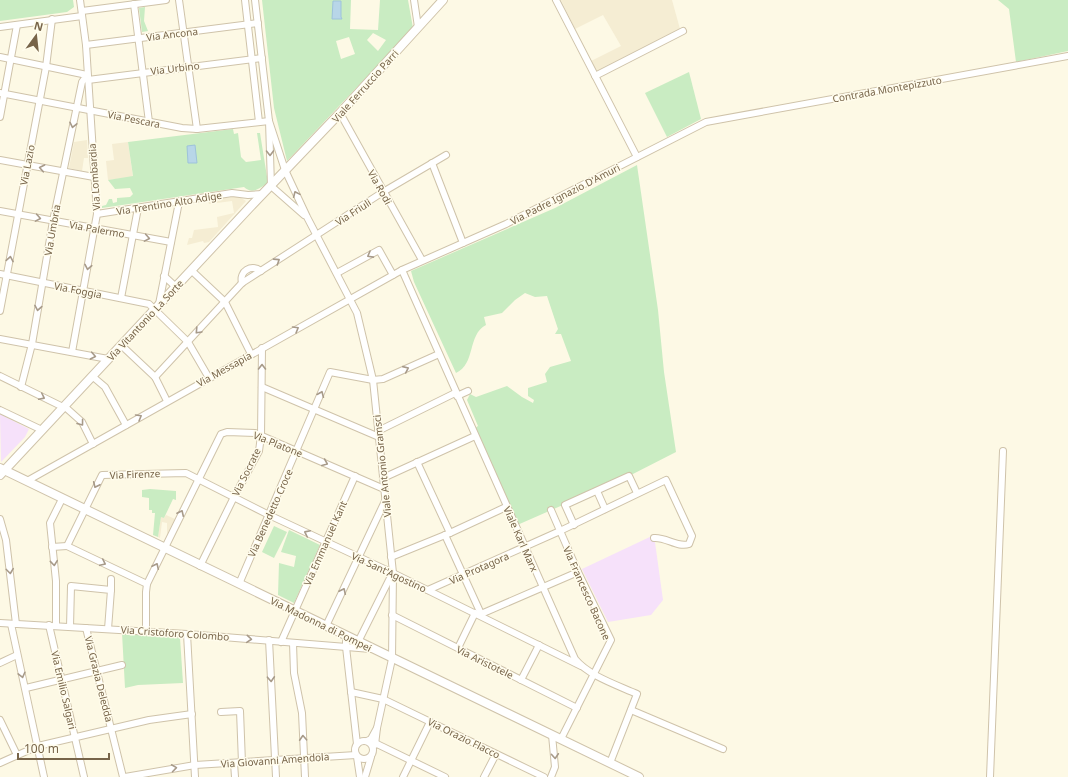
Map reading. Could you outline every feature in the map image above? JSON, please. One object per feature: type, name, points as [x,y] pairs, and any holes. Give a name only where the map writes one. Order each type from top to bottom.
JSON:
[{"type":"street","name":"Via Lombardia","points":[[72,352],[97,214],[86,45],[80,0]]},
{"type":"street","points":[[0,27],[166,0]]},
{"type":"street","points":[[179,0],[197,129]]},
{"type":"street","points":[[245,0],[249,24],[259,122]]},
{"type":"street","name":"Viale Antonio Gramsci","points":[[254,0],[269,121],[271,186],[307,217]]},
{"type":"street","points":[[414,0],[418,27]]},
{"type":"street","name":"Viale Ferruccio Parri","points":[[285,170],[340,113],[443,0]]},
{"type":"street","points":[[556,0],[637,157]]},
{"type":"street","points":[[134,4],[144,72],[149,122]]},
{"type":"street","name":"Via Lazio","points":[[0,311],[46,67],[52,19]]},
{"type":"street","name":"Via Ancona","points":[[86,45],[258,23]]},
{"type":"street","points":[[0,117],[2,94],[18,25]]},
{"type":"street","points":[[595,76],[683,31]]},
{"type":"street","name":"Contrada Montepizzuto","points":[[706,122],[1068,56]]},
{"type":"street","name":"Via Urbino","points":[[0,57],[87,77],[262,58]]},
{"type":"street","name":"Via Umbria","points":[[21,387],[32,344],[53,221],[82,82],[87,77]]},
{"type":"street","name":"Via Pescara","points":[[2,94],[77,107],[149,122],[197,129],[269,121]]},
{"type":"street","name":"Via Rodi","points":[[340,113],[422,260]]},
{"type":"street","name":"Viale Antonio Gramsci","points":[[269,121],[285,170],[307,217],[357,313],[373,380],[393,573],[392,659],[376,728],[375,743],[365,777]]},
{"type":"street","name":"Via Padre Ignazio D'Amuri","points":[[422,260],[506,224],[706,122]]},
{"type":"street","name":"Via Friuli","points":[[155,377],[242,284],[383,192],[446,155]]},
{"type":"street","points":[[0,160],[94,178]]},
{"type":"street","points":[[432,163],[463,243]]},
{"type":"street","name":"Via Vitantonio La Sorte","points":[[1,471],[42,430],[285,170]]},
{"type":"street","points":[[241,193],[252,204]]},
{"type":"street","name":"Via Trentino Alto Adige","points":[[97,214],[241,193],[263,194]]},
{"type":"street","points":[[179,202],[157,306],[188,342],[209,378]]},
{"type":"street","points":[[121,298],[138,208]]},
{"type":"street","name":"Via Palermo","points":[[0,211],[171,242]]},
{"type":"street","points":[[337,273],[379,250],[393,275]]},
{"type":"street","name":"Via Messapia","points":[[27,481],[350,298],[422,260]]},
{"type":"street","name":"Via Friuli","points":[[242,284],[242,274],[249,268],[261,271]]},
{"type":"street","points":[[191,270],[225,302],[251,354]]},
{"type":"street","name":"Viale Karl Marx","points":[[402,270],[575,659],[581,666],[594,674],[637,694],[631,710]]},
{"type":"street","name":"Via Foggia","points":[[0,274],[157,306]]},
{"type":"street","points":[[164,276],[176,287]]},
{"type":"street","points":[[0,339],[108,359]]},
{"type":"street","points":[[121,345],[155,377],[168,401]]},
{"type":"street","name":"Via Socrate","points":[[200,566],[234,497],[259,451],[261,436],[262,348]]},
{"type":"street","points":[[373,380],[383,379],[439,354]]},
{"type":"street","name":"Via Benedetto Croce","points":[[239,584],[330,372],[373,380]]},
{"type":"street","points":[[0,376],[64,406],[82,422],[93,444]]},
{"type":"street","points":[[92,376],[105,387],[126,425]]},
{"type":"street","points":[[262,387],[314,410],[378,434],[456,394],[468,391]]},
{"type":"street","points":[[0,410],[42,430]]},
{"type":"street","name":"Via Platone","points":[[146,631],[146,592],[148,584],[164,548],[221,434],[227,432],[243,432],[261,436],[384,489]]},
{"type":"street","points":[[383,478],[475,436]]},
{"type":"street","points":[[990,777],[1003,451]]},
{"type":"street","points":[[417,462],[480,615]]},
{"type":"street","name":"Via Madonna di Pompei","points":[[1,471],[27,481],[326,626],[346,636],[352,644],[373,649],[639,777]]},
{"type":"street","name":"Via Firenze","points":[[67,546],[102,475],[172,472],[186,473],[198,479]]},
{"type":"street","name":"Via Emmanuel Kant","points":[[281,642],[355,476]]},
{"type":"street","points":[[574,524],[564,505],[630,476],[637,493]]},
{"type":"street","name":"Via Sant'Agostino","points":[[198,479],[326,543],[480,615],[581,666]]},
{"type":"street","name":"Via Protagora","points":[[428,590],[560,531],[666,480],[692,536],[689,544],[683,546],[661,538],[654,538]]},
{"type":"street","points":[[597,491],[606,509]]},
{"type":"street","points":[[56,626],[56,582],[50,523],[62,498]]},
{"type":"street","points":[[326,626],[386,499]]},
{"type":"street","points":[[391,557],[447,534],[506,506]]},
{"type":"street","name":"Via Francesco Bacone","points":[[551,510],[578,572],[611,640],[594,674]]},
{"type":"street","points":[[0,519],[17,655],[26,688],[44,777]]},
{"type":"street","points":[[52,547],[67,546],[148,584]]},
{"type":"street","points":[[458,648],[480,615],[578,572]]},
{"type":"street","points":[[360,777],[355,749],[357,744],[351,692],[352,644],[393,573]]},
{"type":"street","points":[[108,629],[111,579]]},
{"type":"street","points":[[70,627],[71,586],[111,590]]},
{"type":"street","name":"Via Aristotele","points":[[392,616],[577,708]]},
{"type":"street","name":"Via Cristoforo Colombo","points":[[0,623],[146,631],[293,643],[352,644]]},
{"type":"street","name":"Via Emilio Salgari","points":[[49,625],[84,777]]},
{"type":"street","name":"Via Grazia Deledda","points":[[86,628],[98,670],[111,729],[124,777]]},
{"type":"street","points":[[187,634],[195,777]]},
{"type":"street","points":[[269,640],[276,777]]},
{"type":"street","points":[[293,643],[294,673],[302,713],[305,777]]},
{"type":"street","points":[[522,680],[539,645]]},
{"type":"street","points":[[0,663],[17,655]]},
{"type":"street","points":[[26,688],[122,665]]},
{"type":"street","points":[[561,739],[594,674]]},
{"type":"street","name":"Via Orazio Flacco","points":[[351,692],[383,699],[544,777]]},
{"type":"street","points":[[610,763],[631,710],[723,749]]},
{"type":"street","points":[[221,712],[240,711],[242,762]]},
{"type":"street","points":[[0,763],[38,746],[149,720],[192,714]]},
{"type":"street","points":[[0,720],[17,755]]},
{"type":"street","points":[[403,777],[430,722]]},
{"type":"street","name":"Viale Antonio Gramsci","points":[[367,741],[371,739],[376,728]]},
{"type":"street","points":[[551,777],[555,767],[552,735]]},
{"type":"street","points":[[356,756],[366,760],[372,755],[373,747],[367,741],[357,744]]},
{"type":"street","points":[[375,743],[445,777]]},
{"type":"street","points":[[484,777],[496,754]]},
{"type":"street","name":"Via Giovanni Amendola","points":[[124,777],[195,765],[356,756]]},
{"type":"street","points":[[234,763],[235,777]]},
{"type":"shaded area","points":[[561,0],[672,0],[680,29],[597,72],[591,61],[621,46],[603,15],[575,29]]},
{"type":"shaded area","points":[[87,140],[88,158],[84,158],[82,171],[69,168],[74,142]]},
{"type":"shaded area","points":[[128,142],[133,177],[108,180],[106,161],[114,160],[112,144]]},
{"type":"shaded area","points":[[238,196],[246,201],[209,242],[204,243],[203,241],[187,245],[189,238],[192,238],[194,230],[218,227],[217,217],[234,213],[232,201],[209,204],[208,201]]},
{"type":"shaded area","points":[[0,414],[29,429],[25,437],[1,462]]},
{"type":"shaded area","points":[[166,515],[175,519],[167,535],[167,523],[162,522],[160,538],[158,537],[161,516],[164,518]]},
{"type":"shaded area","points":[[654,535],[663,600],[651,615],[608,622],[582,569]]},
{"type":"green space","points":[[0,0],[73,0],[74,7],[67,12],[0,21]]},
{"type":"green space","points":[[262,0],[351,0],[350,29],[378,30],[380,0],[408,0],[413,28],[287,161],[274,108]],"holes":[[[373,33],[386,40],[378,51],[367,40]],[[349,37],[355,54],[341,59],[336,41]]]},
{"type":"green space","points":[[998,0],[1068,0],[1068,51],[1016,62],[1009,9]]},
{"type":"green space","points":[[145,7],[144,21],[148,31],[142,32],[139,8]]},
{"type":"green space","points":[[689,72],[701,119],[667,137],[645,93]]},
{"type":"green space","points":[[233,129],[234,134],[238,133],[241,157],[246,162],[261,160],[257,133],[260,133],[268,183],[262,187],[253,191],[244,187],[102,208],[102,206],[106,205],[109,199],[112,199],[113,203],[117,202],[117,198],[130,197],[133,194],[130,188],[115,189],[108,180],[133,176],[128,142]]},
{"type":"green space","points":[[637,165],[658,310],[664,372],[676,452],[629,476],[515,526],[472,430],[478,426],[467,400],[470,394],[476,397],[507,386],[533,403],[534,400],[528,396],[528,388],[547,382],[545,374],[550,367],[571,361],[561,334],[555,334],[558,329],[547,296],[535,297],[525,293],[515,300],[502,313],[484,317],[486,325],[476,335],[466,363],[462,369],[456,373],[414,282],[411,271],[555,208]]},
{"type":"green space","points":[[150,489],[176,491],[176,500],[173,499],[164,518],[161,517],[158,537],[153,535],[155,513],[152,513],[152,510],[149,510],[149,498],[142,497],[142,490]]},
{"type":"green space","points":[[274,526],[287,532],[274,558],[262,552]]},
{"type":"green space","points":[[289,530],[320,545],[294,603],[278,595],[279,563],[294,567],[296,556],[281,552]]},
{"type":"green space","points":[[122,633],[180,638],[183,683],[138,685],[125,688]]},
{"type":"water","points":[[333,1],[341,1],[342,19],[332,19]]},
{"type":"water","points":[[195,145],[197,163],[188,163],[187,146]]}]
